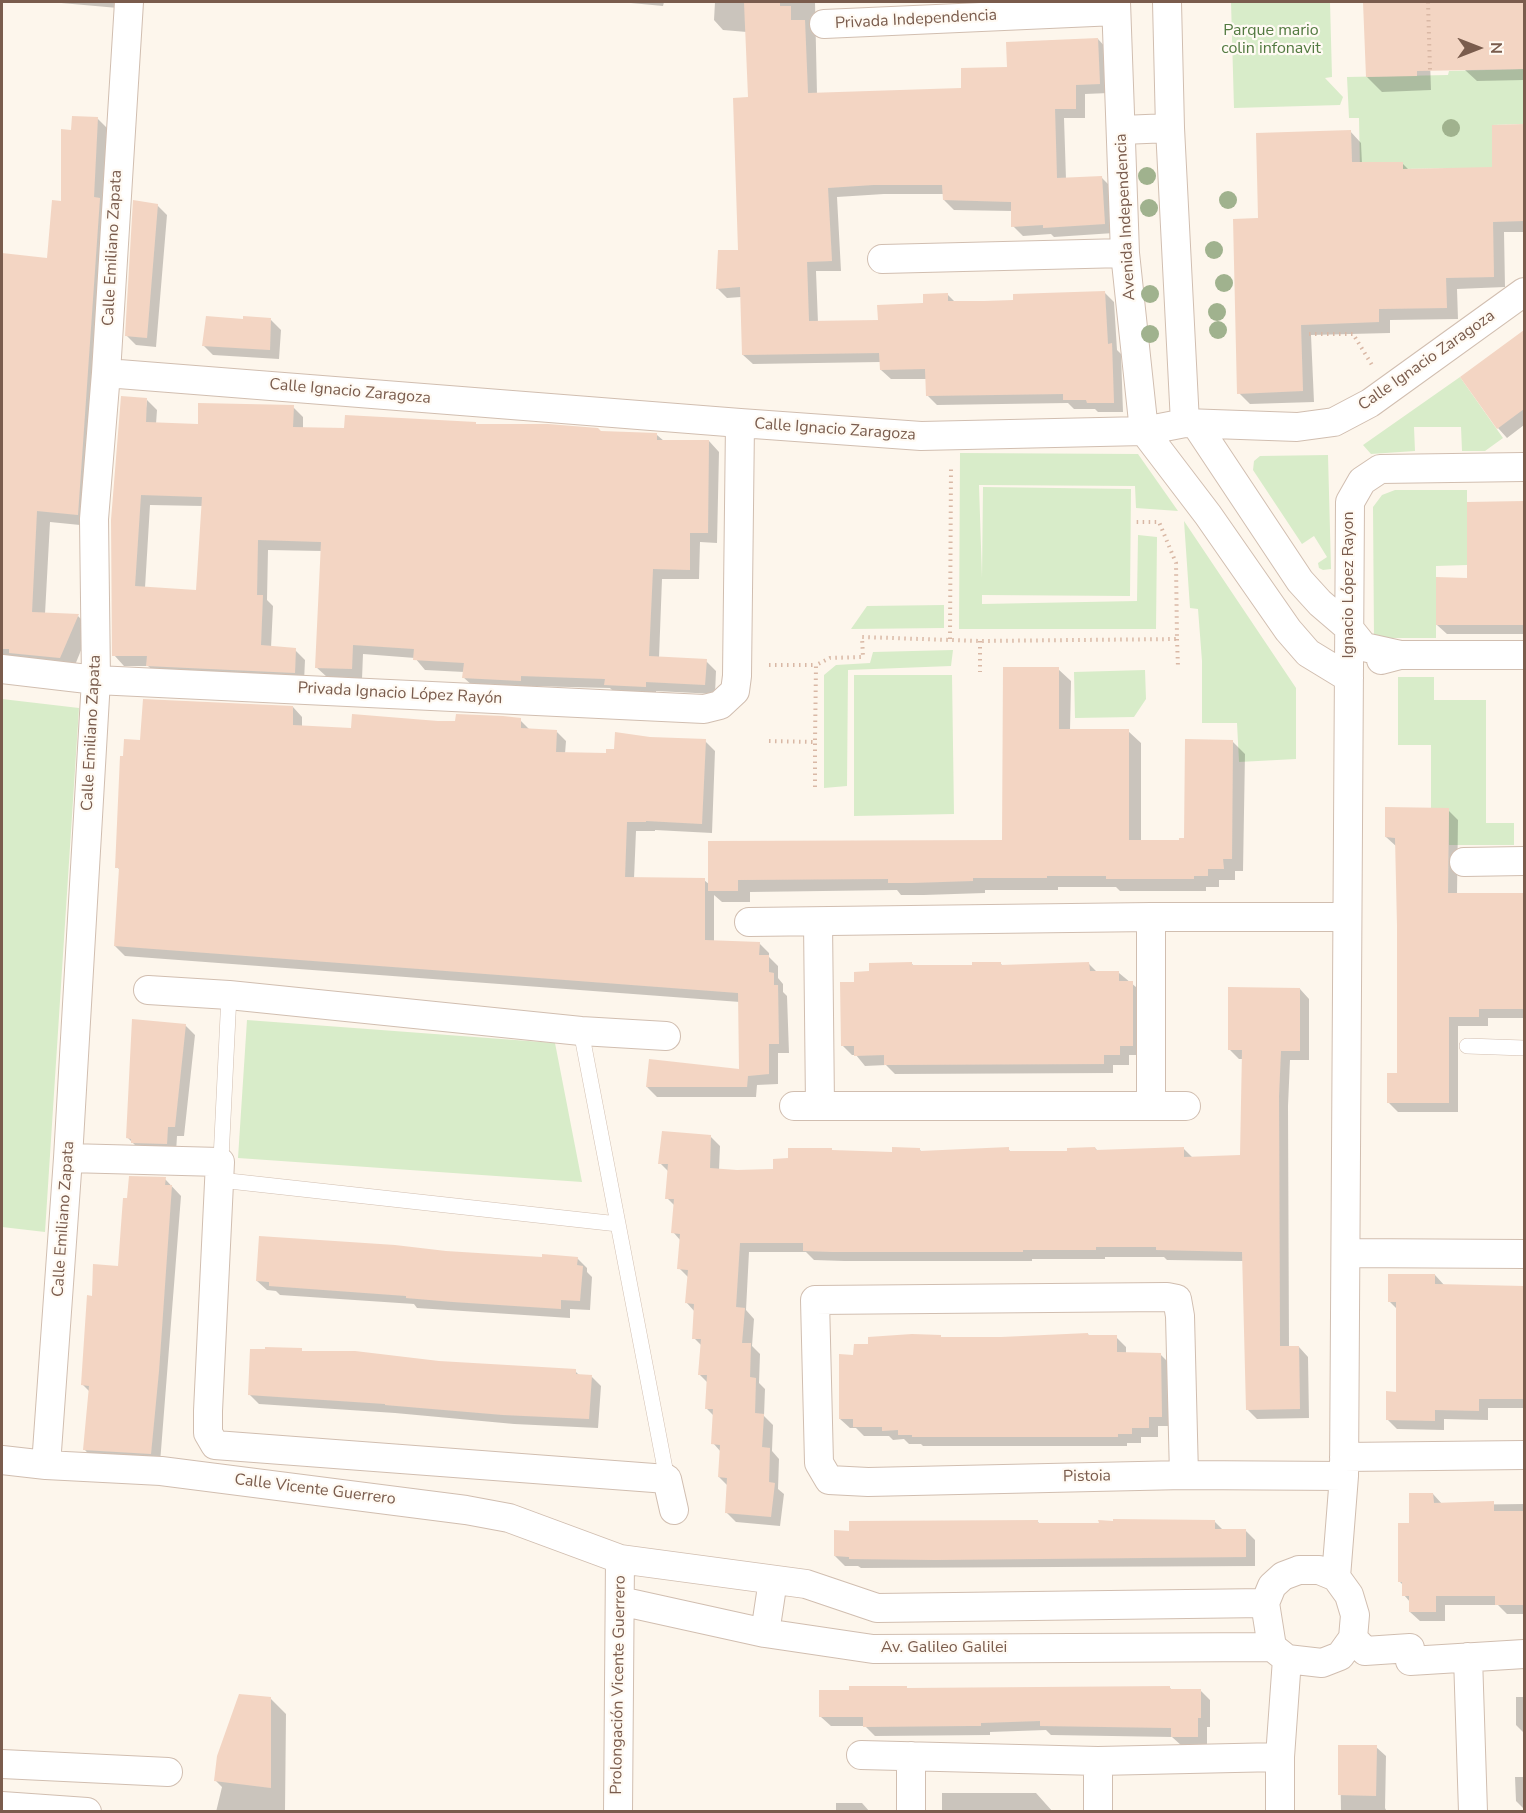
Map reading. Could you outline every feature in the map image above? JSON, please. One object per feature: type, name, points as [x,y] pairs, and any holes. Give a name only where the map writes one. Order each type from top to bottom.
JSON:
[{"type":"street","name":"Calle Emiliano Zapata","points":[[46,1465],[68,1158],[96,680],[94,519],[106,373],[129,2]]},
{"type":"street","points":[[1167,2],[1170,128],[1190,423],[1241,492],[1292,572],[1320,603],[1348,627],[1364,647],[1400,656]]},
{"type":"street","name":"Privada Independencia","points":[[824,24],[1116,6]]},
{"type":"street","name":"Avenida Independencia","points":[[1116,6],[1125,253],[1144,431]]},
{"type":"street","points":[[1122,130],[1170,128]]},
{"type":"street","points":[[882,259],[1125,253]]},
{"type":"street","name":"Calle Ignacio Zaragoza","points":[[106,373],[921,436],[1144,431],[1190,423],[1297,428],[1334,422],[1370,403],[1524,292]]},
{"type":"street","name":"Privada Ignacio López Rayón","points":[[2,669],[96,680],[704,709],[720,705],[735,691],[740,423]]},
{"type":"street","points":[[1144,431],[1208,515],[1288,630],[1308,653],[1349,678],[1366,663],[1400,656],[1524,655]]},
{"type":"street","name":"Ignacio López Rayon","points":[[1335,1577],[1344,1467],[1350,502],[1362,481],[1380,469],[1524,467]]},
{"type":"street","points":[[1208,515],[1241,492]]},
{"type":"street","points":[[1262,594],[1292,572]]},
{"type":"street","points":[[1464,862],[1524,861]]},
{"type":"street","points":[[749,922],[1151,917],[1347,918]]},
{"type":"street","points":[[1151,917],[1151,1106]]},
{"type":"street","points":[[818,922],[807,1106],[1186,1106]]},
{"type":"street","points":[[148,990],[229,995],[581,1031],[666,1036]]},
{"type":"street","points":[[68,1158],[220,1171],[208,1411],[208,1433],[214,1444],[667,1479],[674,1510]]},
{"type":"street","points":[[1346,1253],[1524,1254]]},
{"type":"street","name":"Pistoia","points":[[1184,1475],[1180,1316],[1177,1299],[1167,1297],[815,1300],[819,1462],[829,1480],[868,1482],[1184,1475],[1524,1455]]},
{"type":"street","name":"Calle Vicente Guerrero","points":[[2,1460],[46,1465],[161,1471],[466,1510],[509,1518],[620,1559],[806,1584],[878,1608],[1265,1603]]},
{"type":"street","name":"Prolongación Vicente Guerrero","points":[[618,1812],[620,1559]]},
{"type":"street","points":[[1279,1653],[1322,1663],[1340,1656],[1353,1638],[1355,1615],[1349,1595],[1335,1577],[1319,1570],[1299,1570],[1283,1576],[1272,1586],[1265,1603],[1279,1653],[1280,1812]]},
{"type":"street","points":[[765,1634],[773,1580]]},
{"type":"street","name":"Av. Galileo Galilei","points":[[620,1601],[765,1634],[873,1649],[1279,1653]]},
{"type":"street","points":[[873,1649],[878,1608]]},
{"type":"street","points":[[1353,1638],[1365,1651],[1410,1648],[1410,1661],[1524,1654]]},
{"type":"street","points":[[1468,1657],[1473,1812]]},
{"type":"street","points":[[861,1755],[1098,1761],[1280,1757]]},
{"type":"street","points":[[910,1756],[911,1812]]},
{"type":"street","points":[[1098,1761],[1098,1812]]},
{"type":"street","points":[[2,1764],[168,1772]]},
{"type":"street","points":[[2,1806],[87,1812]]},
{"type":"lane","points":[[229,995],[220,1171],[618,1224]]},
{"type":"lane","points":[[581,1031],[667,1479]]},
{"type":"lane","points":[[1467,1046],[1524,1048]]},
{"type":"path","points":[[1428,2],[1430,70]]},
{"type":"path","points":[[1309,334],[1353,334],[1390,389]]},
{"type":"path","points":[[950,639],[951,463]]},
{"type":"path","points":[[1133,522],[1159,522],[1176,563],[1178,667]]},
{"type":"path","points":[[768,665],[816,665],[830,658],[863,657],[862,637],[980,641],[1177,639]]},
{"type":"path","points":[[980,641],[980,672]]},
{"type":"path","points":[[815,787],[816,665]]},
{"type":"path","points":[[768,741],[815,742]]},
{"type":"green space","name":"Parque mario colin infonavit","points":[[1231,2],[1330,2],[1332,77],[1325,78],[1343,97],[1340,105],[1234,108]]},
{"type":"green space","points":[[1524,69],[1524,124],[1492,125],[1493,228],[1459,229],[1457,168],[1403,169],[1403,163],[1397,162],[1360,171],[1359,118],[1349,118],[1347,77],[1448,75],[1449,71]]},
{"type":"green space","points":[[1460,377],[1503,438],[1485,451],[1462,451],[1461,427],[1414,427],[1415,451],[1371,454],[1363,445]]},
{"type":"green space","points":[[960,453],[1138,454],[1178,511],[1136,508],[1135,486],[979,485],[982,578],[983,487],[1131,489],[1130,596],[982,595],[982,604],[1137,601],[1138,535],[1157,537],[1156,629],[959,629]]},
{"type":"green space","points":[[1328,455],[1331,569],[1323,570],[1319,568],[1318,563],[1327,557],[1314,536],[1302,544],[1253,470],[1254,461],[1260,456]]},
{"type":"green space","points":[[1395,490],[1467,490],[1467,565],[1436,566],[1436,638],[1374,638],[1373,507],[1382,495]]},
{"type":"green space","points":[[1184,521],[1296,688],[1296,759],[1239,762],[1237,723],[1202,723],[1202,661],[1198,609],[1190,608]]},
{"type":"green space","points":[[944,605],[944,628],[851,629],[867,606]]},
{"type":"green space","points":[[953,650],[951,666],[848,670],[847,786],[824,788],[824,675],[836,665],[870,663],[873,652]]},
{"type":"green space","points":[[1145,670],[1146,699],[1134,717],[1075,718],[1074,672]]},
{"type":"green space","points":[[854,675],[952,675],[954,814],[854,816]]},
{"type":"green space","points":[[1398,677],[1434,677],[1434,700],[1486,700],[1486,823],[1514,823],[1514,845],[1449,845],[1449,809],[1431,808],[1431,745],[1398,745]]},
{"type":"green space","points":[[2,699],[79,708],[45,1232],[2,1227]]},
{"type":"green space","points":[[247,1020],[555,1043],[582,1182],[238,1158]]},
{"type":"building","points":[[744,2],[780,2],[780,6],[791,6],[791,20],[805,20],[808,93],[961,88],[961,68],[1007,67],[1006,42],[1098,38],[1100,84],[1076,85],[1076,109],[1055,109],[1057,178],[1102,176],[1105,224],[1043,228],[1043,225],[1011,227],[1011,202],[943,200],[942,185],[873,185],[828,188],[832,261],[807,262],[809,321],[878,320],[877,305],[923,303],[923,294],[948,293],[948,301],[984,301],[1013,300],[1013,294],[1105,291],[1108,344],[1112,343],[1114,403],[1063,400],[1063,394],[926,396],[925,369],[880,370],[879,353],[742,355],[740,287],[716,289],[718,250],[738,250],[733,98],[748,97]]},
{"type":"building","points":[[1363,2],[1524,2],[1524,69],[1417,71],[1417,76],[1366,77]]},
{"type":"building","points":[[72,116],[98,117],[94,197],[100,198],[78,515],[37,511],[32,612],[79,614],[60,658],[9,653],[9,649],[2,649],[2,253],[47,258],[52,200],[61,201],[61,129],[71,130]]},
{"type":"building","points":[[1524,124],[1524,221],[1493,222],[1494,277],[1446,278],[1447,308],[1379,309],[1379,322],[1301,325],[1303,391],[1237,394],[1233,219],[1258,218],[1256,133],[1351,130],[1352,162],[1403,162],[1403,169],[1492,167],[1492,125]]},
{"type":"building","points":[[133,200],[158,204],[147,338],[125,336]]},
{"type":"building","points":[[206,316],[243,319],[243,316],[271,318],[270,350],[202,346]]},
{"type":"building","points":[[1524,330],[1524,409],[1497,429],[1460,377]]},
{"type":"building","points":[[121,396],[147,398],[146,422],[198,424],[198,403],[294,405],[293,427],[344,428],[345,415],[476,422],[476,424],[548,424],[598,428],[601,431],[657,433],[657,440],[709,440],[708,533],[690,533],[690,570],[653,569],[649,656],[707,659],[705,685],[646,682],[646,687],[604,685],[605,679],[521,676],[521,681],[462,678],[464,663],[413,660],[414,649],[353,645],[352,669],[315,668],[321,542],[258,540],[257,595],[263,595],[261,645],[296,648],[295,673],[146,666],[147,656],[112,656],[111,520]],"holes":[[[141,495],[202,497],[196,590],[135,586]]]},
{"type":"building","points":[[1524,501],[1524,625],[1436,625],[1436,577],[1467,578],[1467,502]]},
{"type":"building","points":[[1003,667],[1059,667],[1059,729],[1129,729],[1129,840],[1179,840],[1179,838],[1184,838],[1185,739],[1233,740],[1232,859],[1223,859],[1224,869],[1208,869],[1208,876],[1194,876],[1194,879],[1047,876],[1047,878],[973,878],[973,881],[911,883],[888,883],[888,879],[738,880],[738,891],[708,891],[708,841],[1002,840]]},
{"type":"building","points":[[143,699],[293,706],[293,725],[351,728],[352,714],[438,721],[455,721],[456,714],[521,718],[521,728],[557,730],[556,752],[606,753],[606,749],[614,749],[615,732],[650,737],[706,739],[702,824],[627,822],[625,877],[705,878],[705,940],[760,942],[759,955],[769,955],[769,972],[774,973],[774,985],[778,985],[779,1044],[769,1044],[769,1074],[748,1076],[747,1087],[646,1087],[649,1059],[739,1069],[738,993],[114,946],[119,868],[115,868],[120,756],[123,756],[124,739],[140,740]]},
{"type":"building","points":[[1385,807],[1449,808],[1448,893],[1524,893],[1524,1009],[1479,1009],[1479,1017],[1449,1017],[1449,1103],[1387,1103],[1387,1073],[1397,1073],[1397,926],[1395,838],[1385,837]]},
{"type":"building","points":[[912,962],[912,965],[972,965],[972,962],[1001,962],[1001,965],[1089,962],[1090,971],[1119,971],[1119,981],[1133,981],[1133,1046],[1120,1046],[1120,1055],[1104,1055],[1104,1064],[884,1065],[884,1055],[854,1056],[854,1046],[841,1046],[840,982],[854,982],[854,972],[869,971],[869,963]]},
{"type":"building","points":[[1228,987],[1300,988],[1300,1051],[1281,1051],[1279,1096],[1280,1346],[1299,1346],[1300,1409],[1246,1410],[1242,1252],[1156,1250],[1156,1247],[1096,1247],[1096,1250],[1023,1250],[1023,1252],[833,1252],[803,1251],[803,1243],[740,1243],[736,1307],[745,1308],[742,1343],[751,1343],[750,1377],[756,1378],[755,1413],[764,1414],[762,1447],[770,1448],[769,1482],[775,1483],[771,1517],[725,1513],[727,1478],[718,1477],[720,1445],[711,1444],[713,1409],[705,1409],[707,1375],[698,1375],[701,1339],[692,1339],[694,1304],[685,1303],[688,1270],[677,1269],[680,1234],[671,1233],[674,1199],[665,1199],[668,1164],[658,1164],[662,1131],[711,1135],[710,1168],[737,1170],[773,1169],[773,1159],[788,1158],[788,1148],[892,1152],[892,1147],[920,1148],[920,1151],[1009,1147],[1009,1151],[1067,1151],[1067,1148],[1095,1147],[1096,1150],[1184,1147],[1184,1157],[1240,1155],[1242,1050],[1228,1050]]},
{"type":"building","points":[[132,1019],[186,1024],[175,1127],[168,1127],[167,1144],[131,1143],[131,1139],[126,1138]]},
{"type":"building","points":[[129,1176],[166,1177],[165,1185],[172,1185],[151,1454],[83,1450],[89,1386],[81,1385],[87,1295],[92,1296],[93,1264],[118,1266],[123,1198],[127,1198]]},
{"type":"building","points":[[259,1236],[395,1245],[446,1251],[578,1257],[577,1265],[583,1266],[580,1301],[561,1300],[561,1309],[269,1286],[269,1282],[256,1281]]},
{"type":"building","points":[[1388,1274],[1435,1274],[1435,1284],[1524,1286],[1524,1399],[1479,1399],[1479,1411],[1435,1410],[1435,1421],[1386,1420],[1386,1391],[1396,1392],[1396,1302],[1388,1302]]},
{"type":"building","points":[[1088,1333],[1088,1335],[1117,1335],[1117,1352],[1161,1353],[1162,1417],[1149,1417],[1149,1428],[1132,1428],[1132,1434],[1118,1434],[1118,1437],[912,1437],[912,1435],[898,1435],[898,1430],[882,1431],[882,1427],[853,1427],[853,1419],[839,1419],[839,1354],[853,1355],[854,1344],[868,1344],[868,1337],[912,1334],[941,1335],[941,1337],[1001,1337]]},
{"type":"building","points":[[265,1347],[302,1348],[302,1351],[355,1351],[439,1361],[576,1369],[576,1374],[592,1375],[589,1419],[503,1415],[248,1395],[250,1349],[265,1349]]},
{"type":"building","points":[[1409,1493],[1433,1493],[1434,1503],[1494,1501],[1494,1511],[1524,1511],[1524,1605],[1495,1605],[1495,1596],[1436,1596],[1436,1612],[1409,1612],[1409,1596],[1402,1596],[1402,1582],[1398,1582],[1398,1523],[1409,1523]]},
{"type":"building","points":[[1113,1519],[1215,1520],[1215,1529],[1246,1529],[1246,1557],[935,1560],[849,1559],[849,1557],[834,1556],[834,1530],[849,1531],[849,1521],[1038,1520],[1038,1523],[1099,1523],[1098,1520],[1113,1521]]},
{"type":"building","points":[[849,1686],[907,1686],[907,1688],[1170,1686],[1170,1689],[1201,1689],[1201,1718],[1198,1718],[1198,1737],[1171,1737],[1171,1728],[1040,1726],[1040,1721],[981,1723],[981,1726],[863,1727],[863,1717],[819,1717],[819,1690],[849,1690]]},
{"type":"building","points":[[239,1694],[271,1697],[271,1788],[214,1781],[217,1756]]},
{"type":"building","points":[[1338,1745],[1377,1745],[1376,1796],[1338,1795]]}]
